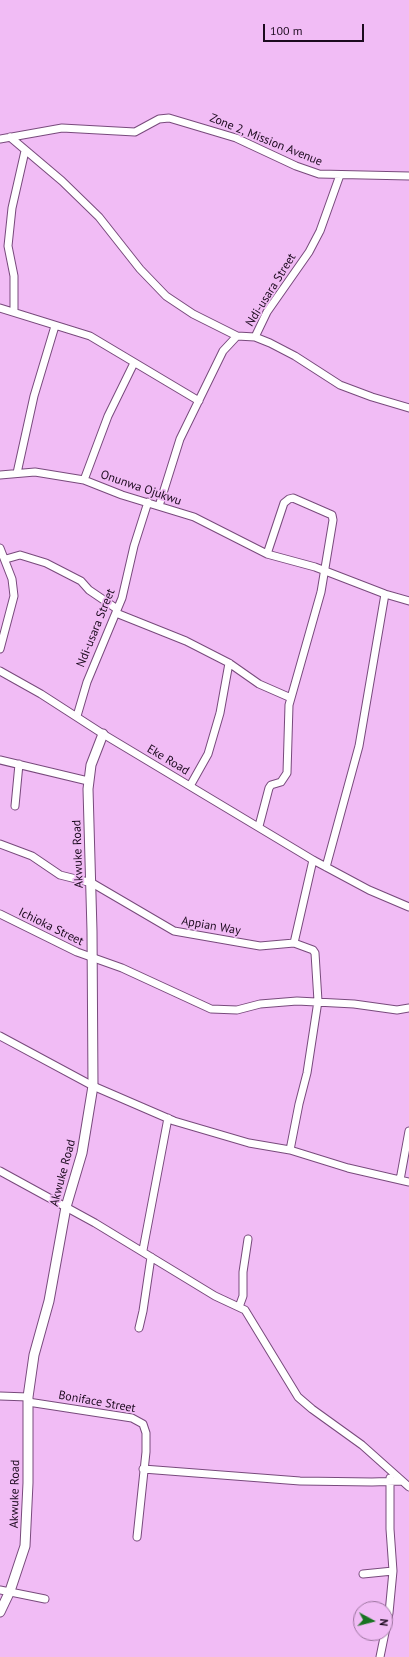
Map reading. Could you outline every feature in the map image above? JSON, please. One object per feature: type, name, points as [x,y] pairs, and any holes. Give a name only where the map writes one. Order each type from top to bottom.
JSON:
[{"type":"main road","name":"Akwuke Road","points":[[0,1612],[22,1560],[26,1540],[28,1399],[34,1355],[50,1293],[66,1207],[81,1160],[93,1086],[88,781],[91,765],[103,734]]},
{"type":"street","name":"Zone 2, Mission Avenue","points":[[0,139],[62,128],[135,132],[159,119],[169,118],[236,138],[310,172],[340,175],[409,176]]},
{"type":"street","points":[[10,137],[62,181],[99,217],[140,269],[166,296],[193,314],[238,336]]},
{"type":"street","points":[[14,312],[14,276],[8,252],[8,239],[12,208],[25,151]]},
{"type":"street","name":"Ndi-usara Street","points":[[159,506],[180,439],[223,351],[238,336],[255,337],[268,312],[309,252],[320,232],[340,175]]},
{"type":"street","points":[[0,308],[90,336],[199,401]]},
{"type":"street","points":[[17,473],[34,396],[55,326]]},
{"type":"street","points":[[255,337],[295,356],[340,384],[409,408]]},
{"type":"street","points":[[84,480],[108,416],[134,363]]},
{"type":"street","name":"Onunwa Ojukwu","points":[[0,475],[17,473],[49,474],[84,480],[122,495],[204,521],[268,554],[324,570],[385,594],[409,601]]},
{"type":"street","points":[[259,826],[269,788],[271,785],[281,782],[287,773],[288,712],[318,603],[333,520],[332,515],[294,498],[284,503],[268,554]]},
{"type":"street","name":"Ndi-usara Street","points":[[77,716],[88,677],[117,611],[134,546],[148,502]]},
{"type":"street","points":[[0,548],[6,559],[12,578],[14,596],[0,649]]},
{"type":"street","points":[[6,559],[20,555],[46,563],[81,581],[89,590],[117,611],[186,641],[229,663],[259,684],[291,698]]},
{"type":"street","points":[[326,867],[358,746],[385,594]]},
{"type":"street","points":[[190,786],[208,754],[220,713],[229,663]]},
{"type":"street","name":"Eke Road","points":[[0,671],[77,716],[103,734],[259,826],[313,860],[369,890],[409,906]]},
{"type":"street","points":[[0,760],[88,781]]},
{"type":"street","points":[[15,806],[19,764]]},
{"type":"street","name":"Appian Way","points":[[0,844],[32,856],[60,875],[90,883],[174,931],[260,946],[294,942]]},
{"type":"street","points":[[290,1150],[307,1073],[318,1001],[315,952],[311,948],[294,942],[313,860]]},
{"type":"street","name":"Ichioka Street","points":[[0,914],[92,958],[122,968],[211,1009],[237,1010],[277,1002],[318,1001],[397,1010],[409,1008]]},
{"type":"street","points":[[0,1036],[93,1086],[168,1118],[249,1143],[290,1150],[348,1168],[409,1182]]},
{"type":"street","points":[[143,1250],[168,1118]]},
{"type":"street","points":[[400,1180],[409,1131]]},
{"type":"street","points":[[0,1171],[143,1250],[151,1257],[215,1296],[245,1310],[273,1354],[290,1387],[298,1397],[312,1410],[362,1445],[409,1487]]},
{"type":"street","points":[[239,1307],[243,1296],[243,1272],[248,1239]]},
{"type":"street","points":[[139,1328],[151,1257]]},
{"type":"street","name":"Boniface Street","points":[[0,1396],[28,1399],[132,1418],[143,1424],[146,1433],[146,1452],[137,1537]]},
{"type":"street","points":[[143,1469],[300,1481],[402,1481]]},
{"type":"street","points":[[380,1657],[389,1613],[393,1571],[390,1529],[390,1482],[392,1472]]},
{"type":"street","points":[[363,1574],[393,1571]]},
{"type":"street","points":[[0,1590],[45,1599]]}]
